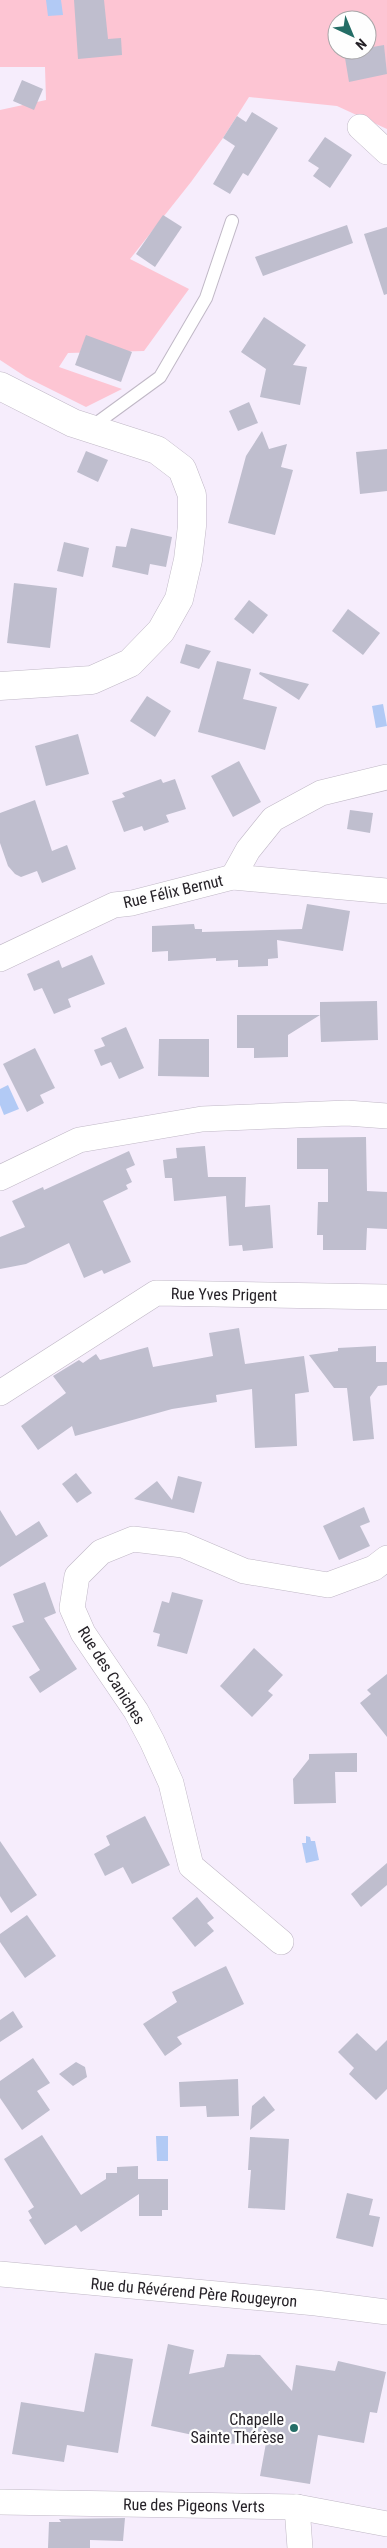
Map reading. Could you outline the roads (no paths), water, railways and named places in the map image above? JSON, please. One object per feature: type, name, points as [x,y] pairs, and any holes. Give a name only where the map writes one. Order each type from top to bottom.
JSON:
[{"type":"street","points":[[360,127],[387,152]]},
{"type":"street","points":[[0,386],[73,423],[157,450],[182,469],[192,495],[192,526],[188,560],[179,599],[161,631],[130,663],[92,680],[0,686]]},
{"type":"street","points":[[233,877],[248,850],[273,820],[321,793],[387,777]]},
{"type":"street","name":"Rue Félix Bernut","points":[[0,959],[114,905],[233,877],[387,891]]},
{"type":"street","points":[[0,1178],[79,1140],[202,1119],[346,1113],[387,1116]]},
{"type":"street","name":"Rue Yves Prigent","points":[[0,1393],[156,1293],[387,1298]]},
{"type":"street","name":"Rue des Caniches","points":[[281,1942],[191,1866],[171,1783],[152,1741],[136,1711],[83,1633],[72,1608],[77,1576],[101,1552],[133,1539],[183,1545],[244,1571],[328,1585],[374,1568],[387,1558]]},
{"type":"street","name":"Rue du Révérend Père Rougeyron","points":[[0,2274],[316,2303],[387,2312]]},
{"type":"street","name":"Rue des Pigeons Verts","points":[[0,2502],[297,2507],[387,2524]]},
{"type":"street","points":[[297,2507],[300,2548]]},
{"type":"lane","points":[[90,428],[160,377],[206,298],[232,221]]},
{"type":"water","points":[[46,0],[61,0],[63,15],[48,16]]},
{"type":"water","points":[[383,704],[387,726],[376,728],[372,706]]},
{"type":"water","points":[[8,1085],[19,1109],[4,1115],[0,1105],[0,1089]]},
{"type":"water","points":[[306,1836],[310,1837],[311,1841],[315,1841],[319,1860],[306,1863],[302,1843],[306,1843]]},
{"type":"water","points":[[156,2136],[168,2136],[168,2161],[157,2161]]},
{"type":"place","name":"Chapelle Sainte Thérèse","points":[[294,2428]]}]
